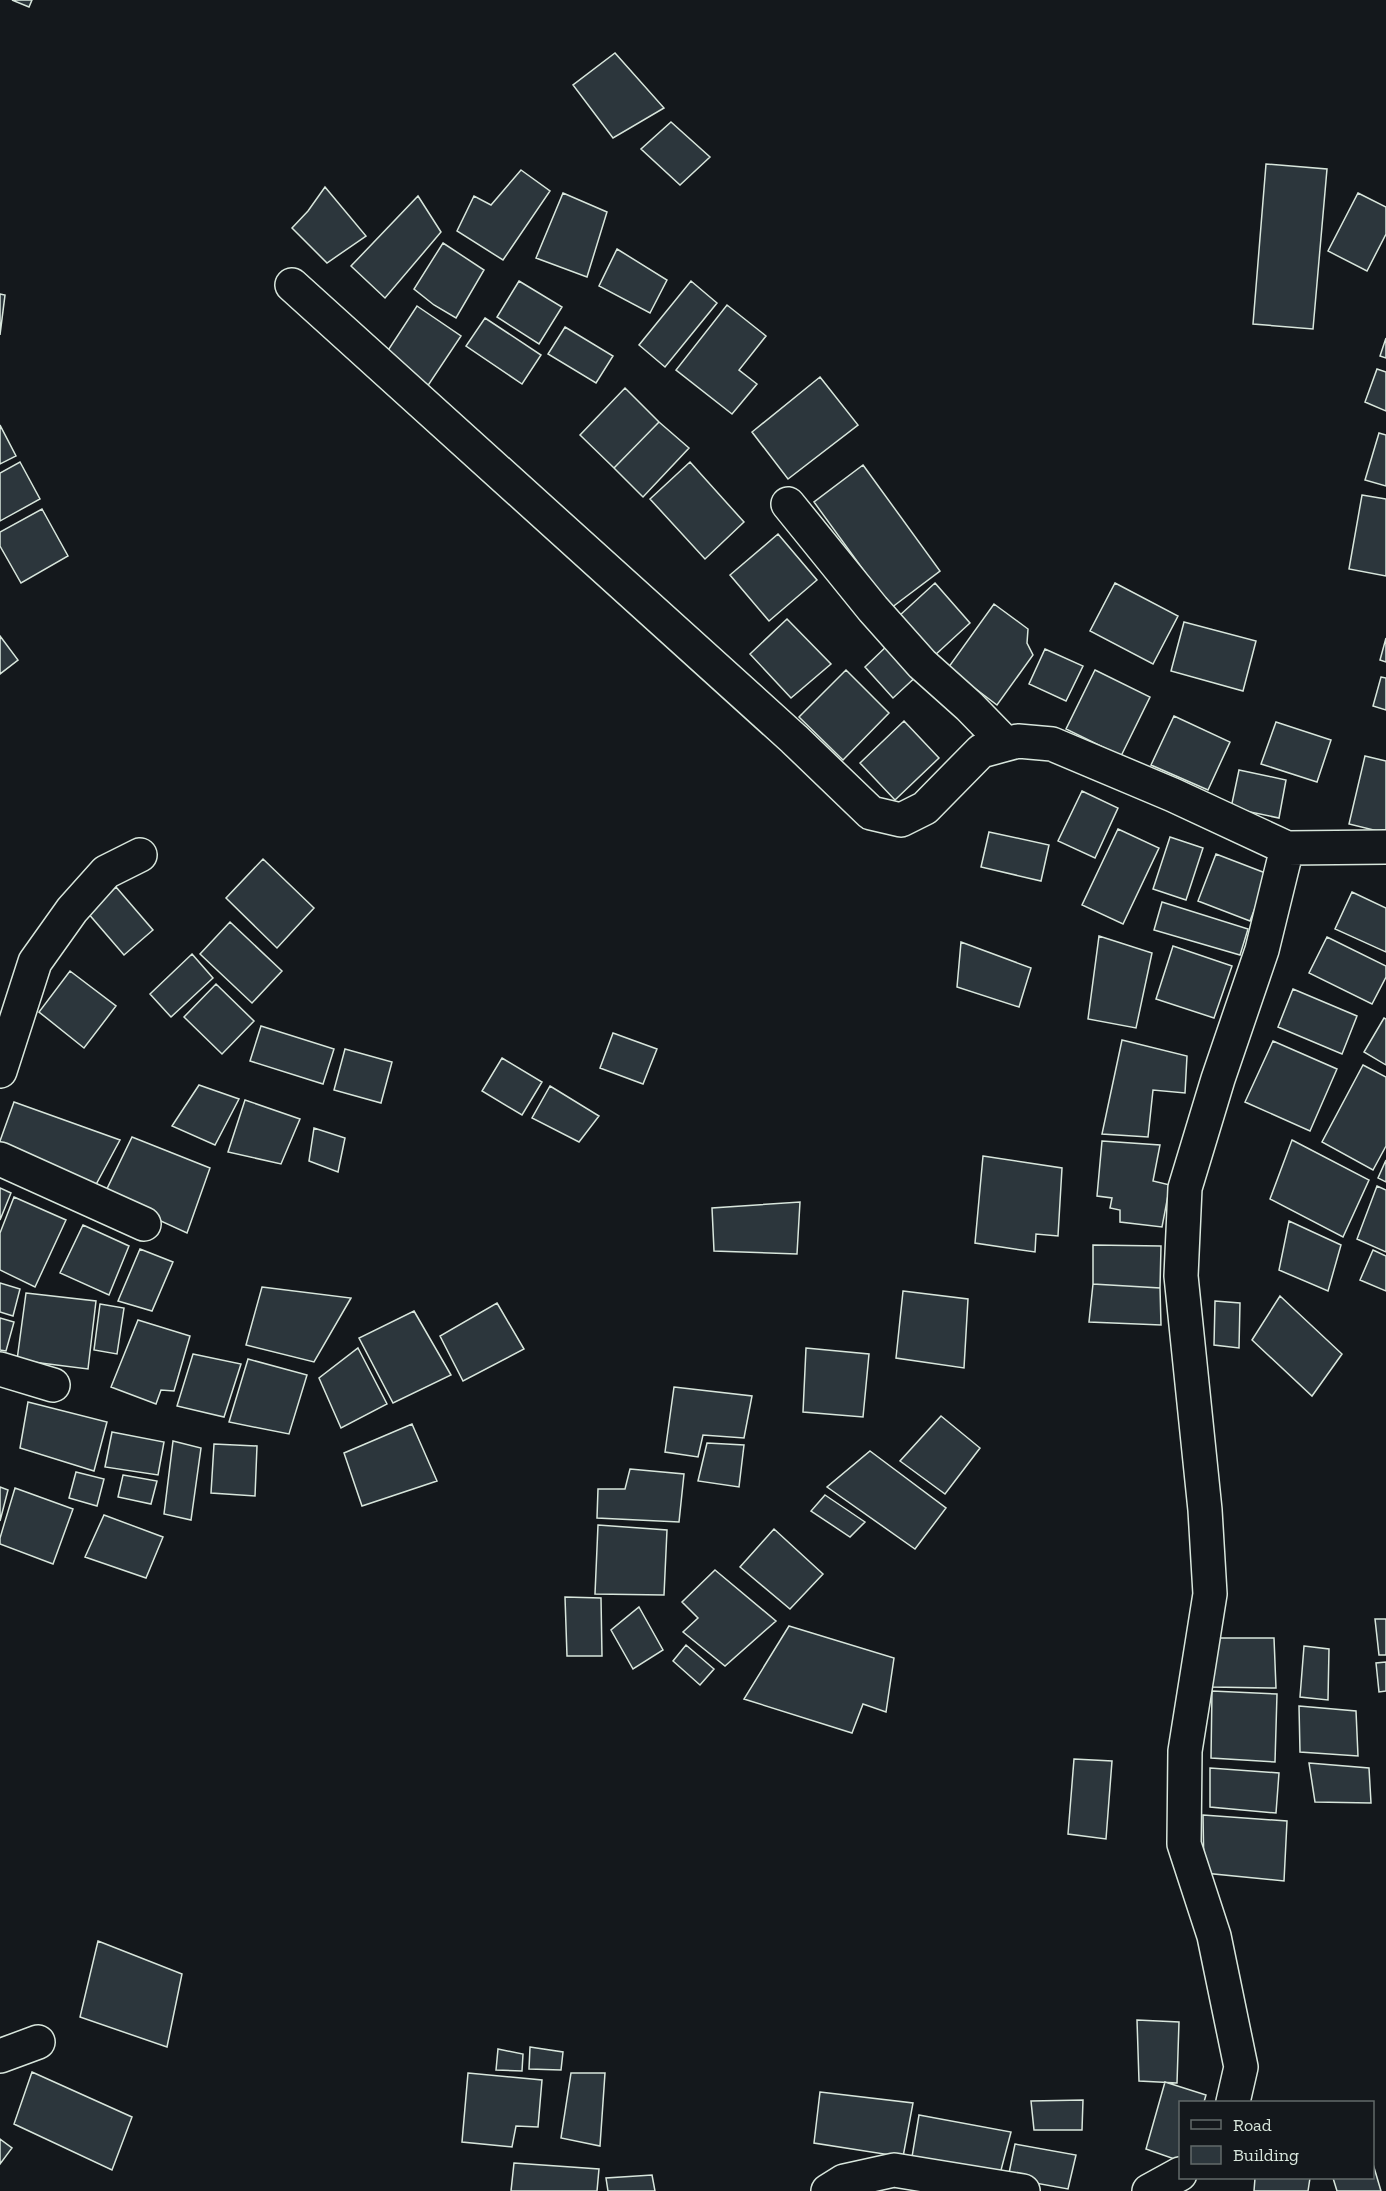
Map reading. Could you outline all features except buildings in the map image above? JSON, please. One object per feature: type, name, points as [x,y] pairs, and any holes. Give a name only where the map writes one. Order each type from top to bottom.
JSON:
[{"type":"street","points":[[292,285],[795,739],[871,813],[901,820],[925,808],[981,751],[1018,741],[1052,744],[1173,795],[1287,848],[1386,847]]},
{"type":"street","points":[[788,504],[873,609],[922,664],[969,706],[1006,744]]},
{"type":"street","points":[[1233,2101],[1241,2067],[1214,1936],[1184,1844],[1185,1751],[1210,1594],[1205,1510],[1182,1276],[1183,1232],[1185,1188],[1218,1078],[1262,950],[1287,848]]},
{"type":"street","points":[[0,1071],[35,962],[72,910],[106,872],[140,855]]},
{"type":"street","points":[[0,1160],[144,1224]]},
{"type":"street","points":[[0,1369],[53,1385]]},
{"type":"street","points":[[0,2056],[38,2042]]},
{"type":"street","points":[[828,2191],[844,2181],[894,2170],[1023,2191]]},
{"type":"street","points":[[1149,2191],[1179,2175]]}]
